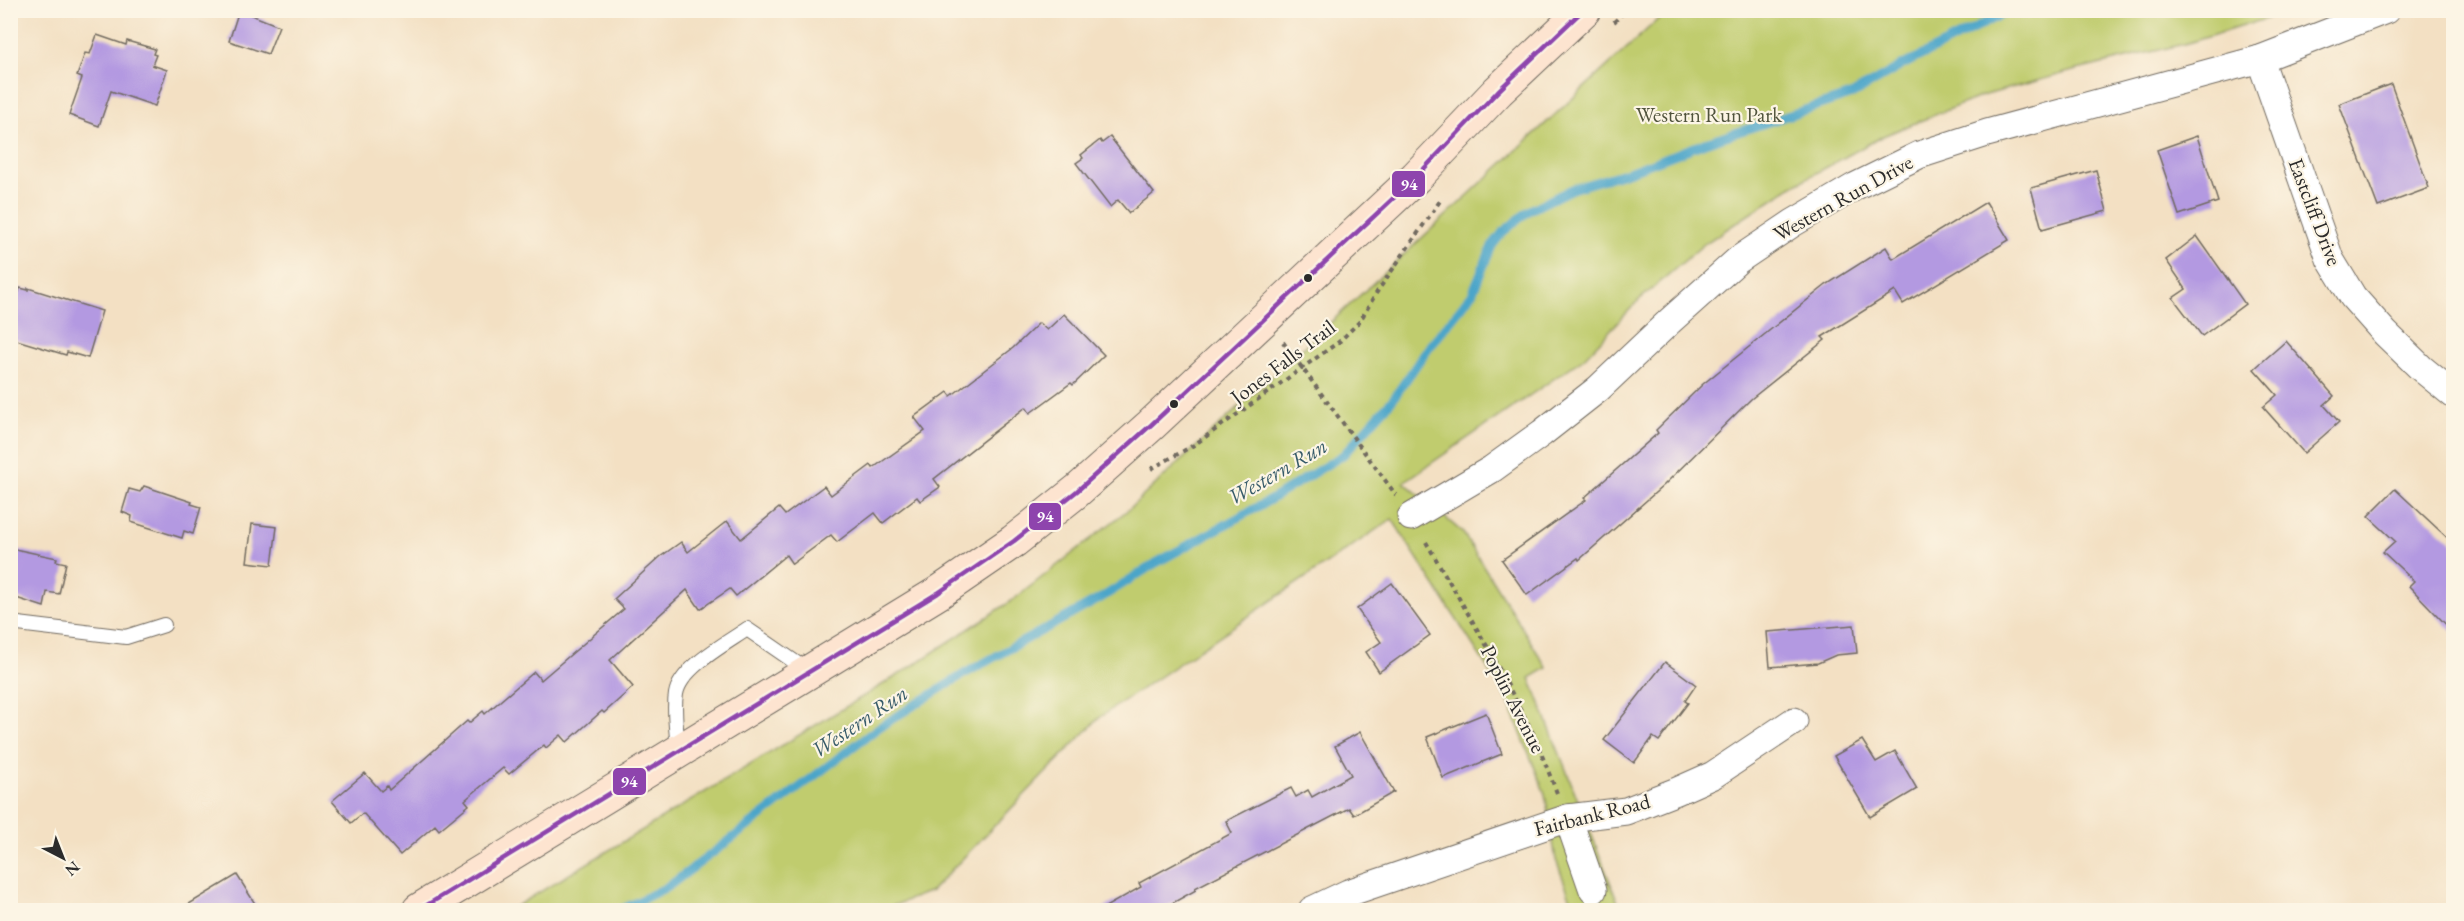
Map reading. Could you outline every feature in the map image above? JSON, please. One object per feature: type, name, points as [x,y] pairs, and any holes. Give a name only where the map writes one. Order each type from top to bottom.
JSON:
[{"type":"main road","points":[[419,910],[938,593],[1014,541],[1077,491],[1266,320],[1416,177],[1498,91],[1597,18]]},
{"type":"street","name":"Western Run Drive","points":[[1411,517],[1492,470],[1598,389],[1738,260],[1793,223],[1856,186],[1919,155],[1986,132],[2260,59],[2386,10]]},
{"type":"street","name":"Eastcliff Drive","points":[[2260,59],[2330,259],[2353,297],[2385,333],[2421,368],[2454,395]]},
{"type":"street","name":"Fairbank Road","points":[[1312,910],[1368,886],[1568,818],[1626,811],[1713,775],[1794,722]]},
{"type":"street","points":[[1568,818],[1593,890]]},
{"type":"lane","points":[[10,623],[126,637],[164,625]]},
{"type":"lane","points":[[678,752],[676,693],[682,677],[747,629],[810,672]]},
{"type":"path","points":[[1597,18],[1626,10]]},
{"type":"path","name":"Jones Falls Trail","points":[[1148,471],[1194,445],[1340,341],[1360,321],[1441,200]]},
{"type":"path","points":[[1281,339],[1380,472]]},
{"type":"path","name":"Poplin Avenue","points":[[1411,517],[1487,646],[1533,733],[1568,818]]},
{"type":"green space","name":"Western Run Park","points":[[1667,11],[2291,11],[2188,43],[1982,96],[1883,136],[1789,188],[1704,244],[1639,300],[1584,358],[1404,482],[1463,533],[1547,668],[1530,678],[1621,910],[1575,910],[1556,860],[1545,794],[1507,698],[1392,519],[1100,717],[931,891],[882,910],[510,910],[900,674],[1013,600],[1129,509]]},
{"type":"building","points":[[239,10],[279,26],[268,54],[229,41]]},
{"type":"building","points":[[97,35],[126,45],[127,41],[155,49],[153,54],[156,55],[152,65],[167,70],[155,106],[111,91],[99,126],[69,115],[82,78],[77,76],[85,53],[90,54]]},
{"type":"building","points":[[2391,84],[2429,188],[2378,207],[2339,104]]},
{"type":"building","points":[[2197,136],[2218,202],[2179,215],[2157,150]]},
{"type":"building","points":[[1110,137],[1154,193],[1129,213],[1118,200],[1110,207],[1076,163],[1083,158],[1081,155],[1100,140],[1102,143]]},
{"type":"building","points":[[2096,170],[2107,211],[2042,229],[2031,188]]},
{"type":"building","points":[[1986,202],[2009,240],[1903,304],[1895,291],[1822,337],[1825,340],[1751,399],[1664,485],[1579,560],[1578,558],[1527,595],[1502,560],[1586,500],[1584,498],[1658,433],[1656,430],[1703,384],[1826,285],[1886,247],[1893,259]]},
{"type":"building","points":[[2197,236],[2245,304],[2202,336],[2173,298],[2186,289],[2166,260]]},
{"type":"building","points":[[20,288],[28,290],[28,288],[102,311],[88,358],[67,352],[66,355],[10,338],[10,319]]},
{"type":"building","points":[[1064,314],[1104,355],[1073,385],[1071,383],[1030,413],[1026,407],[934,479],[940,487],[920,501],[917,497],[883,523],[875,513],[837,542],[831,535],[792,564],[786,555],[736,596],[730,589],[700,609],[687,590],[610,660],[633,687],[567,742],[561,735],[546,748],[544,745],[509,774],[503,768],[465,800],[469,805],[439,830],[435,825],[400,855],[363,813],[351,823],[332,801],[365,773],[381,791],[387,786],[389,790],[467,721],[469,723],[483,711],[485,714],[534,672],[541,680],[624,609],[614,599],[660,557],[681,542],[688,552],[727,521],[741,539],[779,508],[785,515],[824,486],[831,495],[871,465],[873,468],[925,431],[914,417],[948,392],[951,396],[1013,348],[1039,323],[1047,330]]},
{"type":"building","points":[[2286,341],[2334,396],[2324,405],[2339,422],[2304,453],[2263,407],[2277,395],[2254,369]]},
{"type":"building","points":[[144,486],[201,507],[193,534],[184,531],[182,538],[131,522],[132,516],[122,512],[129,489],[140,492]]},
{"type":"building","points":[[2395,489],[2454,544],[2454,633],[2409,586],[2414,581],[2383,552],[2395,541],[2368,516]]},
{"type":"building","points":[[252,524],[277,527],[272,565],[247,562]]},
{"type":"building","points":[[10,548],[57,558],[56,561],[66,563],[59,594],[47,592],[44,607],[10,596]]},
{"type":"building","points":[[1392,583],[1430,635],[1379,672],[1366,652],[1381,642],[1357,609]]},
{"type":"building","points":[[1854,625],[1857,653],[1836,655],[1818,663],[1770,667],[1767,632]]},
{"type":"building","points":[[1665,662],[1696,685],[1685,701],[1688,703],[1659,741],[1653,737],[1634,763],[1604,740]]},
{"type":"building","points":[[1486,713],[1502,754],[1443,778],[1427,737]]},
{"type":"building","points":[[1360,732],[1394,792],[1354,815],[1349,808],[1195,888],[1196,890],[1160,910],[1100,910],[1141,887],[1139,883],[1232,833],[1226,821],[1291,788],[1296,797],[1308,790],[1312,797],[1351,775],[1335,746]]},
{"type":"building","points":[[1862,740],[1876,762],[1895,751],[1917,789],[1870,817],[1834,756]]},
{"type":"building","points":[[237,875],[259,910],[179,910]]},
{"type":"waterway","name":"Western Run","points":[[621,910],[669,886],[878,728],[964,674],[1101,598],[1156,563],[1270,500],[1343,455],[1393,399],[1426,351],[1472,294],[1492,246],[1503,232],[1530,210],[1572,189],[1631,171],[1705,143],[1853,94],[1901,66],[2011,10]]},
{"type":"transit line","name":"94","points":[[419,910],[938,593],[1014,541],[1077,491],[1151,425],[1416,177],[1498,91],[1583,10]]}]
